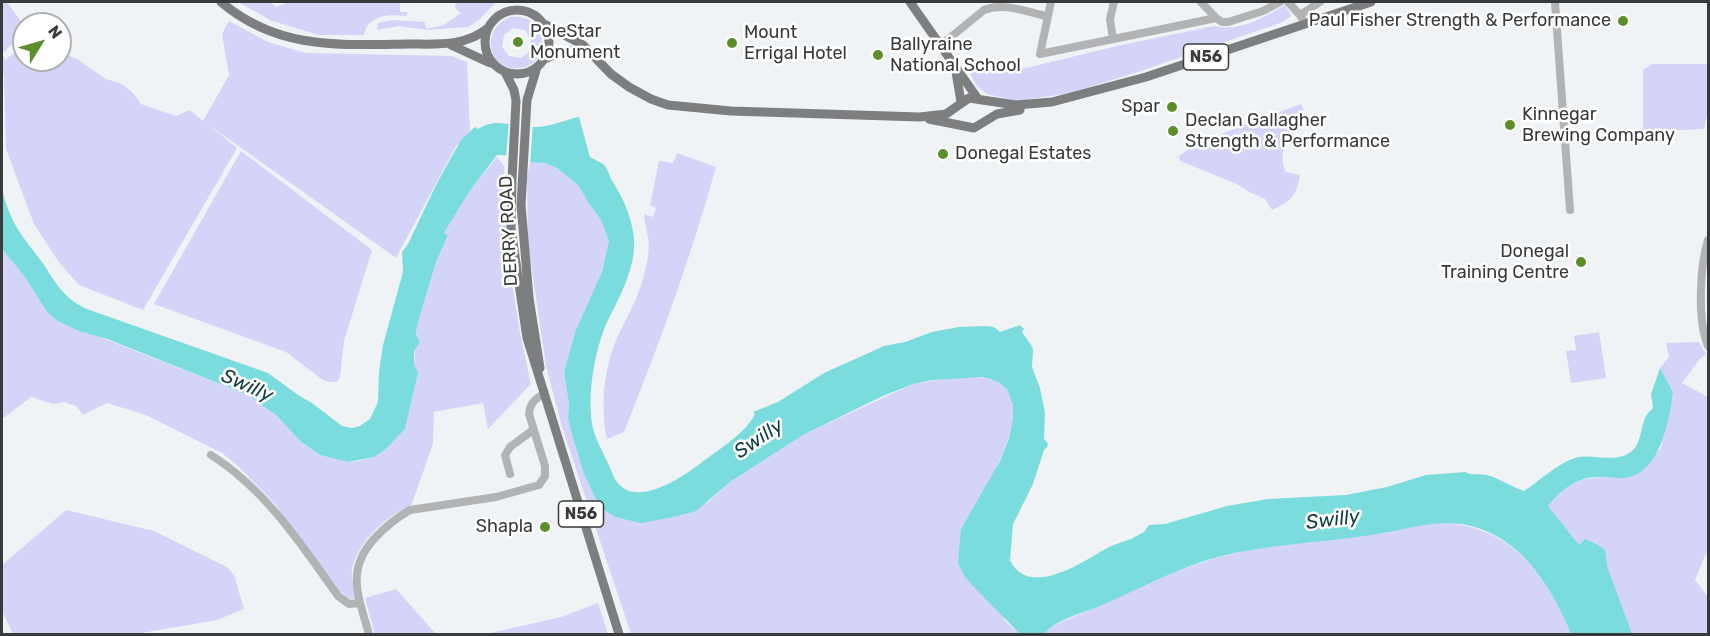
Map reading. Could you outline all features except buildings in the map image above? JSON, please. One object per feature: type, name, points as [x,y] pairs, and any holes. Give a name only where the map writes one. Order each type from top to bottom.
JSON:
[{"type":"main road","points":[[221,2],[256,25],[274,33],[303,41],[332,45],[449,44],[475,37],[488,28],[508,2]]},
{"type":"main road","points":[[526,2],[534,15]]},
{"type":"main road","points":[[910,2],[987,108],[985,121]]},
{"type":"main road","name":"N56","points":[[920,117],[975,128],[997,114],[1026,110],[1039,104],[1146,77],[1302,19],[1367,2]]},
{"type":"main road","points":[[499,16],[512,10],[534,15]]},
{"type":"main road","name":"N56","points":[[534,15],[544,24],[581,43],[611,74],[629,87],[651,99],[677,107],[920,117],[946,114],[969,98],[1016,105],[1039,104]]},
{"type":"main road","points":[[544,24],[549,42],[544,58]]},
{"type":"main road","points":[[488,28],[485,46],[488,56],[495,65]]},
{"type":"main road","points":[[449,44],[474,54],[505,72],[521,74],[537,67]]},
{"type":"main road","points":[[544,58],[569,50],[582,51],[593,56]]},
{"type":"main road","name":"N56","points":[[537,67],[544,58]]},
{"type":"main road","points":[[955,66],[961,93],[957,117],[966,127]]},
{"type":"main road","name":"DERRY ROAD","points":[[537,67],[520,119],[512,170],[512,229],[519,292],[529,348],[619,634]]},
{"type":"main road","name":"DERRY ROAD","points":[[505,72],[515,94],[520,119],[521,205],[526,266],[544,394]]},
{"type":"street","points":[[980,2],[984,10]]},
{"type":"street","points":[[1051,2],[1040,54],[1216,18]]},
{"type":"street","points":[[1113,39],[1110,19],[1114,2]]},
{"type":"street","points":[[1201,2],[1222,22],[1263,11],[1280,2]]},
{"type":"street","points":[[1288,2],[1302,19],[1320,2]]},
{"type":"street","points":[[1555,2],[1570,210]]},
{"type":"street","points":[[941,45],[984,10],[999,6],[1047,15]]},
{"type":"street","points":[[1708,240],[1702,266],[1702,319],[1708,346]]},
{"type":"street","points":[[369,634],[360,603],[356,572],[359,560],[374,538],[399,516],[410,510],[496,497],[539,485],[545,477],[545,466],[529,414],[530,406],[535,399],[544,394]]},
{"type":"street","points":[[510,474],[505,455],[510,447],[533,430]]},
{"type":"street","points":[[211,455],[243,478],[276,510],[338,596],[349,604],[360,603]]},
{"type":"shaded area","points":[[2,2],[7,2],[14,12],[12,12],[12,45],[2,53]]},
{"type":"shaded area","points":[[238,2],[270,2],[276,7],[289,2],[400,2],[400,12],[408,12],[406,16],[392,15],[374,20],[366,28],[364,35],[319,35],[272,21]]},
{"type":"shaded area","points":[[456,2],[496,2],[479,20],[468,27],[428,30],[398,26],[377,30],[378,23],[392,20],[425,22],[426,29],[444,25],[461,13],[455,8]]},
{"type":"shaded area","points":[[1285,5],[1291,16],[1283,22],[1070,93],[1017,101],[987,94],[976,85],[964,62],[1022,69],[1214,26],[1233,27],[1251,23]]},
{"type":"shaded area","points":[[511,17],[523,18],[533,22],[539,30],[542,48],[538,57],[531,64],[520,68],[509,68],[495,57],[491,39],[494,30]],"holes":[[[513,28],[525,30],[531,39],[530,51],[521,58],[509,56],[502,47],[504,35]]]},
{"type":"shaded area","points":[[229,21],[268,42],[305,53],[452,56],[467,62],[470,133],[456,146],[396,258],[209,125],[237,148],[143,310],[79,285],[58,261],[34,224],[6,149],[2,53],[5,60],[12,54],[12,72],[72,72],[72,57],[106,79],[120,83],[132,92],[141,104],[176,116],[190,110],[203,121],[229,75],[222,34]]},
{"type":"shaded area","points":[[1652,64],[1708,64],[1708,111],[1704,129],[1643,132],[1643,70]]},
{"type":"shaded area","points":[[1301,104],[1305,114],[1304,120],[1286,144],[1283,152],[1286,172],[1300,175],[1292,197],[1272,210],[1265,199],[1237,184],[1180,161],[1179,156],[1197,143]]},
{"type":"shaded area","points":[[241,151],[372,250],[344,341],[340,377],[337,382],[323,380],[286,352],[154,304]]},
{"type":"shaded area","points":[[677,153],[716,167],[674,301],[624,432],[607,439],[604,414],[606,375],[617,338],[641,286],[646,267],[649,244],[644,214],[653,217],[656,208],[650,205],[659,161],[673,163]]},
{"type":"shaded area","points":[[497,157],[504,166],[510,270],[531,384],[488,429],[483,403],[434,412],[433,444],[411,506],[392,516],[374,531],[355,560],[352,573],[357,598],[350,599],[340,592],[275,504],[222,453],[146,415],[107,403],[83,415],[76,406],[64,402],[53,404],[31,397],[2,419],[2,249],[25,277],[47,312],[56,320],[248,395],[277,416],[300,441],[320,455],[348,462],[374,457],[385,450],[405,429],[418,373],[414,364],[417,326],[436,262],[448,235],[444,233],[469,192]]},
{"type":"shaded area","points":[[530,162],[545,163],[557,168],[578,185],[601,220],[609,241],[602,272],[564,372],[569,404],[568,418],[615,517],[626,518],[707,503],[730,482],[803,435],[913,384],[955,378],[988,378],[996,381],[1009,393],[1013,410],[1011,430],[992,476],[961,529],[1005,621],[1020,634],[631,634],[562,427],[546,366],[528,243],[527,178]]},
{"type":"shaded area","points":[[1599,332],[1606,378],[1571,383],[1566,351],[1576,350],[1574,336]]},
{"type":"shaded area","points":[[1699,342],[1706,354],[1682,383],[1708,397],[1708,548],[1695,580],[1708,597],[1708,634],[1632,634],[1611,583],[1606,555],[1579,546],[1548,506],[1563,490],[1576,481],[1605,476],[1626,478],[1640,472],[1661,448],[1673,392],[1660,368],[1669,357],[1666,343]]},
{"type":"shaded area","points":[[66,510],[154,531],[227,567],[234,575],[244,609],[217,620],[136,634],[13,634],[2,611],[2,565]]},
{"type":"shaded area","points":[[1437,523],[1462,525],[1484,532],[1504,542],[1521,555],[1550,590],[1571,634],[1045,634],[1047,629],[1066,620],[1172,573],[1215,558],[1259,548],[1385,533],[1413,525]]},
{"type":"shaded area","points":[[396,589],[436,634],[375,634],[365,598]]},
{"type":"shaded area","points":[[598,603],[608,634],[486,634],[561,617]]},
{"type":"water","name":"Swilly","points":[[579,117],[590,157],[602,163],[607,169],[626,207],[634,238],[633,258],[600,342],[591,389],[591,419],[594,432],[618,483],[628,490],[640,492],[653,490],[679,478],[738,435],[751,421],[755,414],[753,412],[778,402],[824,373],[884,346],[959,327],[986,326],[994,327],[1000,332],[1020,325],[1033,349],[1032,367],[1040,388],[1045,413],[1044,439],[1048,444],[1033,484],[1013,524],[1010,560],[1019,571],[1030,577],[1043,577],[1072,568],[1109,547],[1144,532],[1149,525],[1165,524],[1227,506],[1268,499],[1346,495],[1387,487],[1426,475],[1465,472],[1490,476],[1524,491],[1555,468],[1575,458],[1621,457],[1634,449],[1643,423],[1653,408],[1651,394],[1660,368],[1673,392],[1666,430],[1655,456],[1647,466],[1637,474],[1625,478],[1597,477],[1580,480],[1566,488],[1548,506],[1579,545],[1585,539],[1605,550],[1607,566],[1632,634],[1571,634],[1556,602],[1524,557],[1495,535],[1478,528],[1451,523],[1274,546],[1218,557],[1173,573],[1070,617],[1054,625],[1045,634],[1020,634],[965,577],[958,563],[961,529],[1000,461],[1009,438],[1013,418],[1013,405],[1007,389],[998,382],[982,377],[932,380],[913,384],[883,396],[803,435],[730,482],[696,511],[641,523],[615,517],[603,509],[583,471],[568,418],[569,404],[564,372],[576,330],[602,272],[609,241],[601,220],[578,185],[557,168],[545,163],[530,162],[530,156],[497,155],[469,192],[444,233],[448,235],[436,262],[417,326],[416,335],[420,342],[414,351],[414,364],[418,373],[405,429],[385,450],[374,457],[348,462],[320,455],[300,441],[277,416],[248,395],[107,339],[79,331],[56,320],[47,312],[25,277],[2,249],[2,189],[9,212],[28,244],[66,295],[79,305],[268,373],[342,426],[352,428],[370,419],[378,402],[383,345],[403,272],[402,252],[461,140],[475,127],[478,129],[492,123],[541,127]]},
{"type":"pier","points":[[509,120],[533,124],[530,165],[527,159],[506,158]]},
{"type":"place","name":"Paul Fisher Strength & Performance","points":[[1623,21]]},
{"type":"place","name":"PoleStar Monument","points":[[518,42]]},
{"type":"place","name":"Mount Errigal Hotel","points":[[732,43]]},
{"type":"place","name":"Ballyraine National School","points":[[878,55]]},
{"type":"place","name":"Spar","points":[[1172,107]]},
{"type":"place","name":"Kinnegar Brewing Company","points":[[1510,125]]},
{"type":"place","name":"Declan Gallagher Strength & Performance","points":[[1173,131]]},
{"type":"place","name":"Donegal Estates","points":[[943,154]]},
{"type":"place","name":"Donegal Training Centre","points":[[1581,262]]},
{"type":"place","name":"Shapla","points":[[545,527]]}]
